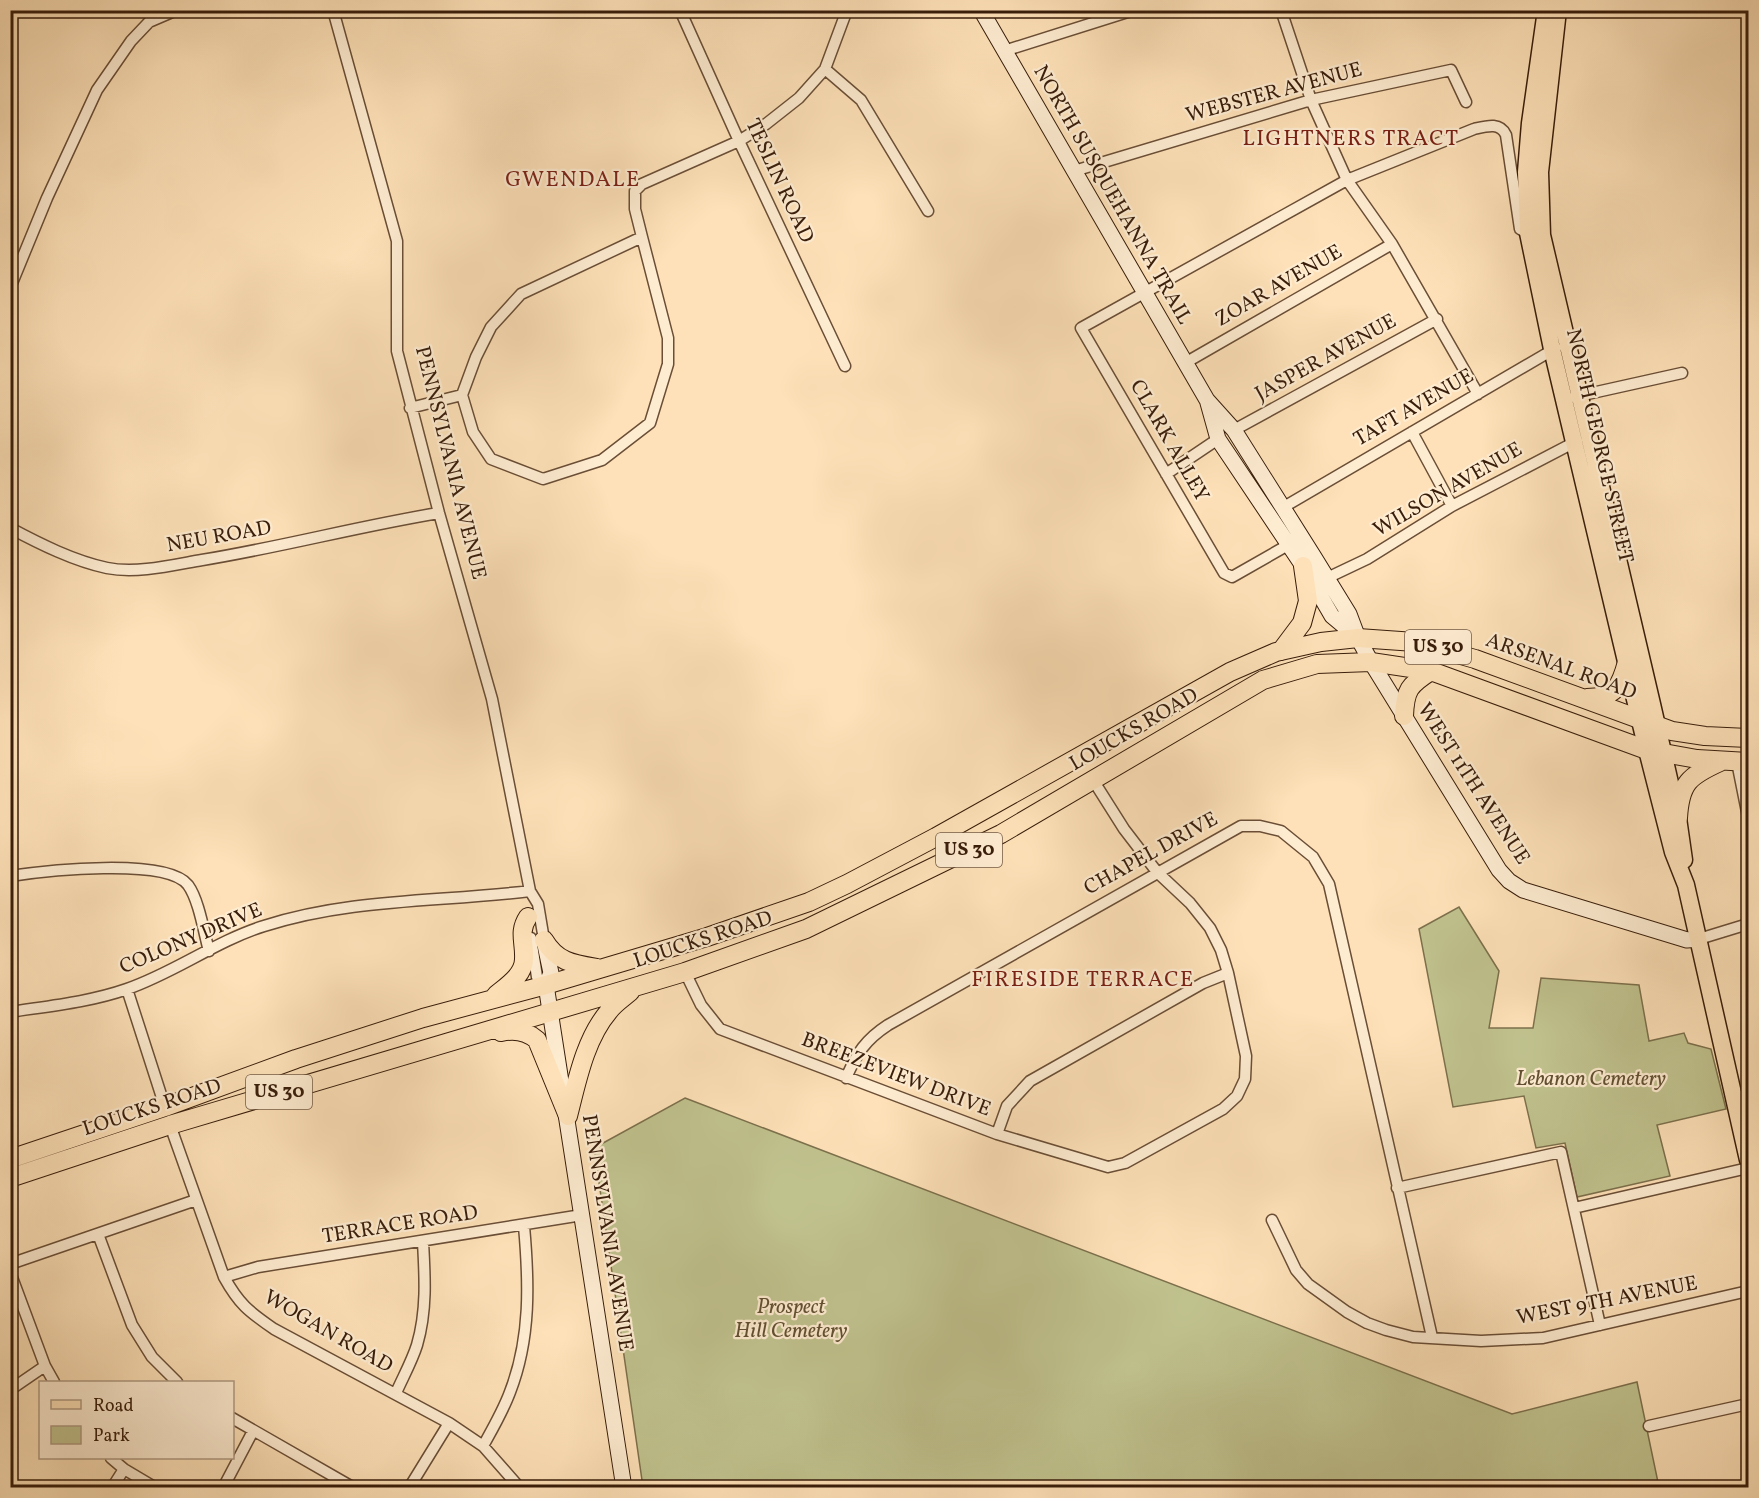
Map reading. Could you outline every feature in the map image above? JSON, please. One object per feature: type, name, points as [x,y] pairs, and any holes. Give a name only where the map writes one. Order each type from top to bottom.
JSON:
[{"type":"highway","points":[[1281,651],[1302,623],[1308,601],[1303,566]]},
{"type":"highway","name":"ARSENAL ROAD","points":[[1358,638],[1387,638],[1442,648],[1648,723],[1682,733],[1749,738]]},
{"type":"highway","name":"LOUCKS ROAD","points":[[10,1178],[168,1116],[307,1056],[423,1018],[546,985],[754,922],[809,902],[936,837],[1230,672],[1281,651],[1321,642],[1358,638]]},
{"type":"highway","name":"LOUCKS ROAD","points":[[10,1159],[550,1013],[685,972],[806,929],[1001,834],[1263,680],[1317,664],[1371,662]]},
{"type":"highway","name":"US 30","points":[[1371,662],[1431,671],[1655,752],[1736,762]]},
{"type":"highway","points":[[1583,698],[1600,698],[1616,690],[1627,662]]},
{"type":"highway","points":[[1404,716],[1404,699],[1408,689],[1431,671]]},
{"type":"highway","points":[[1677,818],[1679,798],[1696,773],[1736,762]]},
{"type":"highway","points":[[491,999],[516,978],[524,961],[522,927],[528,917]]},
{"type":"highway","points":[[544,940],[551,952],[564,960],[602,968]]},
{"type":"highway","points":[[568,1116],[578,1077],[597,1028],[609,1009],[638,986]]},
{"type":"highway","points":[[462,1038],[484,1036],[513,1029],[532,1036],[537,1040],[552,1072],[568,1116]]},
{"type":"main road","name":"NORTH SUSQUEHANNA TRAIL","points":[[981,10],[1207,400],[1234,430],[1327,578],[1349,614],[1358,638],[1371,662]]},
{"type":"main road","name":"NORTH GEORGE STREET","points":[[1546,10],[1530,123],[1527,162],[1528,233],[1560,346],[1655,752],[1673,852],[1686,885],[1741,1096],[1749,1160]]},
{"type":"main road","name":"NORTH GEORGE STREET","points":[[1558,10],[1540,172],[1542,235],[1560,346]]},
{"type":"main road","name":"NORTH SUSQUEHANNA TRAIL","points":[[1207,400],[1218,439],[1303,566],[1332,616],[1358,638]]},
{"type":"main road","name":"NORTH GEORGE STREET","points":[[1582,440],[1627,662],[1648,723]]},
{"type":"main road","name":"WEST 11TH AVENUE","points":[[1371,662],[1499,870],[1509,881],[1523,890],[1550,899],[1687,940],[1699,939]]},
{"type":"main road","name":"NORTH GEORGE STREET","points":[[1655,752],[1677,818],[1684,852],[1686,885]]},
{"type":"main road","name":"PENNSYLVANIA AVENUE","points":[[544,940],[551,973],[546,985],[550,1013],[568,1116],[624,1488]]},
{"type":"street","points":[[10,288],[47,198],[97,90],[130,41],[149,22],[177,10]]},
{"type":"street","name":"PENNSYLVANIA AVENUE","points":[[333,10],[397,241],[397,351],[410,408],[492,699],[530,891],[538,904],[544,940]]},
{"type":"street","name":"TESLIN ROAD","points":[[680,10],[845,366]]},
{"type":"street","points":[[642,237],[521,294],[491,327],[476,357],[462,395],[474,432],[491,459],[543,479],[602,460],[650,423],[668,364],[668,338],[635,209],[635,191],[642,184],[739,141],[766,124],[799,98],[825,69],[847,10]]},
{"type":"street","points":[[1004,51],[1134,10]]},
{"type":"street","points":[[1281,10],[1311,100],[1347,180],[1392,244],[1478,394]]},
{"type":"street","points":[[825,69],[861,100],[928,211]]},
{"type":"street","name":"WEBSTER AVENUE","points":[[1074,171],[1311,100],[1451,70],[1466,102]]},
{"type":"street","points":[[1144,292],[1347,180],[1474,129],[1497,125],[1506,135],[1520,229],[1528,233]]},
{"type":"street","name":"ZOAR AVENUE","points":[[1185,363],[1392,244]]},
{"type":"street","name":"CLARK ALLEY","points":[[1144,292],[1081,328],[1224,573],[1232,577],[1288,545]]},
{"type":"street","name":"JASPER AVENUE","points":[[1234,430],[1437,320]]},
{"type":"street","name":"TAFT AVENUE","points":[[1282,508],[1560,346]]},
{"type":"street","points":[[1572,398],[1682,373]]},
{"type":"street","points":[[410,408],[462,395]]},
{"type":"street","points":[[1412,432],[1452,506]]},
{"type":"street","points":[[1166,474],[1218,439]]},
{"type":"street","name":"WILSON AVENUE","points":[[1327,578],[1367,559],[1452,506],[1582,440]]},
{"type":"street","name":"NEU ROAD","points":[[10,528],[69,555],[109,568],[151,569],[252,552],[390,521],[439,513]]},
{"type":"street","points":[[1736,762],[1749,817]]},
{"type":"street","points":[[997,1134],[1007,1106],[1030,1081],[1203,983],[1228,973],[1221,950],[1210,928],[1190,903],[1157,872],[1124,829],[1093,780]]},
{"type":"street","name":"CHAPEL DRIVE","points":[[846,1078],[856,1054],[870,1036],[879,1030],[1157,872],[1241,826],[1260,826],[1281,831],[1313,857],[1329,884],[1432,1337]]},
{"type":"street","points":[[10,876],[63,869],[156,870],[174,875],[188,885],[194,896],[209,951]]},
{"type":"street","name":"PENNSYLVANIA AVENUE","points":[[530,891],[526,906],[537,977],[546,985]]},
{"type":"street","name":"COLONY DRIVE","points":[[10,1012],[127,989],[235,937],[264,926],[344,908],[530,891]]},
{"type":"street","points":[[1699,939],[1749,924]]},
{"type":"street","name":"BREEZEVIEW DRIVE","points":[[685,972],[701,1005],[720,1029],[997,1134],[1108,1167],[1125,1163],[1223,1109],[1237,1096],[1245,1079],[1246,1056],[1228,973]]},
{"type":"street","name":"WOGAN ROAD","points":[[127,989],[196,1200],[224,1277],[237,1299],[255,1316],[274,1329],[449,1423],[483,1446],[520,1488]]},
{"type":"street","points":[[1397,1188],[1561,1152],[1600,1325]]},
{"type":"street","points":[[1574,1208],[1749,1168]]},
{"type":"street","points":[[10,1264],[196,1200]]},
{"type":"street","name":"TERRACE ROAD","points":[[224,1277],[258,1267],[582,1215]]},
{"type":"street","name":"WEST 9TH AVENUE","points":[[1272,1220],[1296,1270],[1308,1284],[1347,1312],[1386,1330],[1413,1337],[1481,1341],[1528,1340],[1749,1291]]},
{"type":"street","points":[[483,1446],[511,1390],[521,1351],[527,1316],[529,1282],[524,1226]]},
{"type":"street","points":[[98,1234],[132,1325],[152,1357],[175,1381]]},
{"type":"street","points":[[396,1393],[416,1346],[422,1322],[425,1289],[423,1242]]},
{"type":"street","points":[[10,1272],[45,1366],[53,1381]]},
{"type":"street","points":[[10,1390],[45,1366]]},
{"type":"street","points":[[1649,1426],[1749,1404]]},
{"type":"street","points":[[234,1419],[354,1488]]},
{"type":"street","points":[[409,1488],[449,1423]]},
{"type":"street","points":[[223,1488],[253,1431]]},
{"type":"street","points":[[112,1459],[124,1469],[156,1488]]},
{"type":"street","points":[[112,1488],[124,1469]]},
{"type":"green space","name":"Lebanon Cemetery","points":[[1459,907],[1499,971],[1489,1028],[1533,1028],[1541,978],[1639,985],[1649,1041],[1684,1033],[1688,1043],[1711,1049],[1726,1109],[1657,1125],[1670,1176],[1577,1197],[1565,1143],[1536,1148],[1524,1096],[1453,1107],[1419,929]]},
{"type":"green space","name":"Prospect Hill Cemetery","points":[[685,1098],[1512,1414],[1637,1382],[1659,1487],[643,1487],[594,1148]]},
{"type":"district","name":"LIGHTNERS TRACT","points":[[1351,139]]},
{"type":"district","name":"GWENDALE","points":[[573,180]]},
{"type":"district","name":"FIRESIDE TERRACE","points":[[1083,980]]}]
